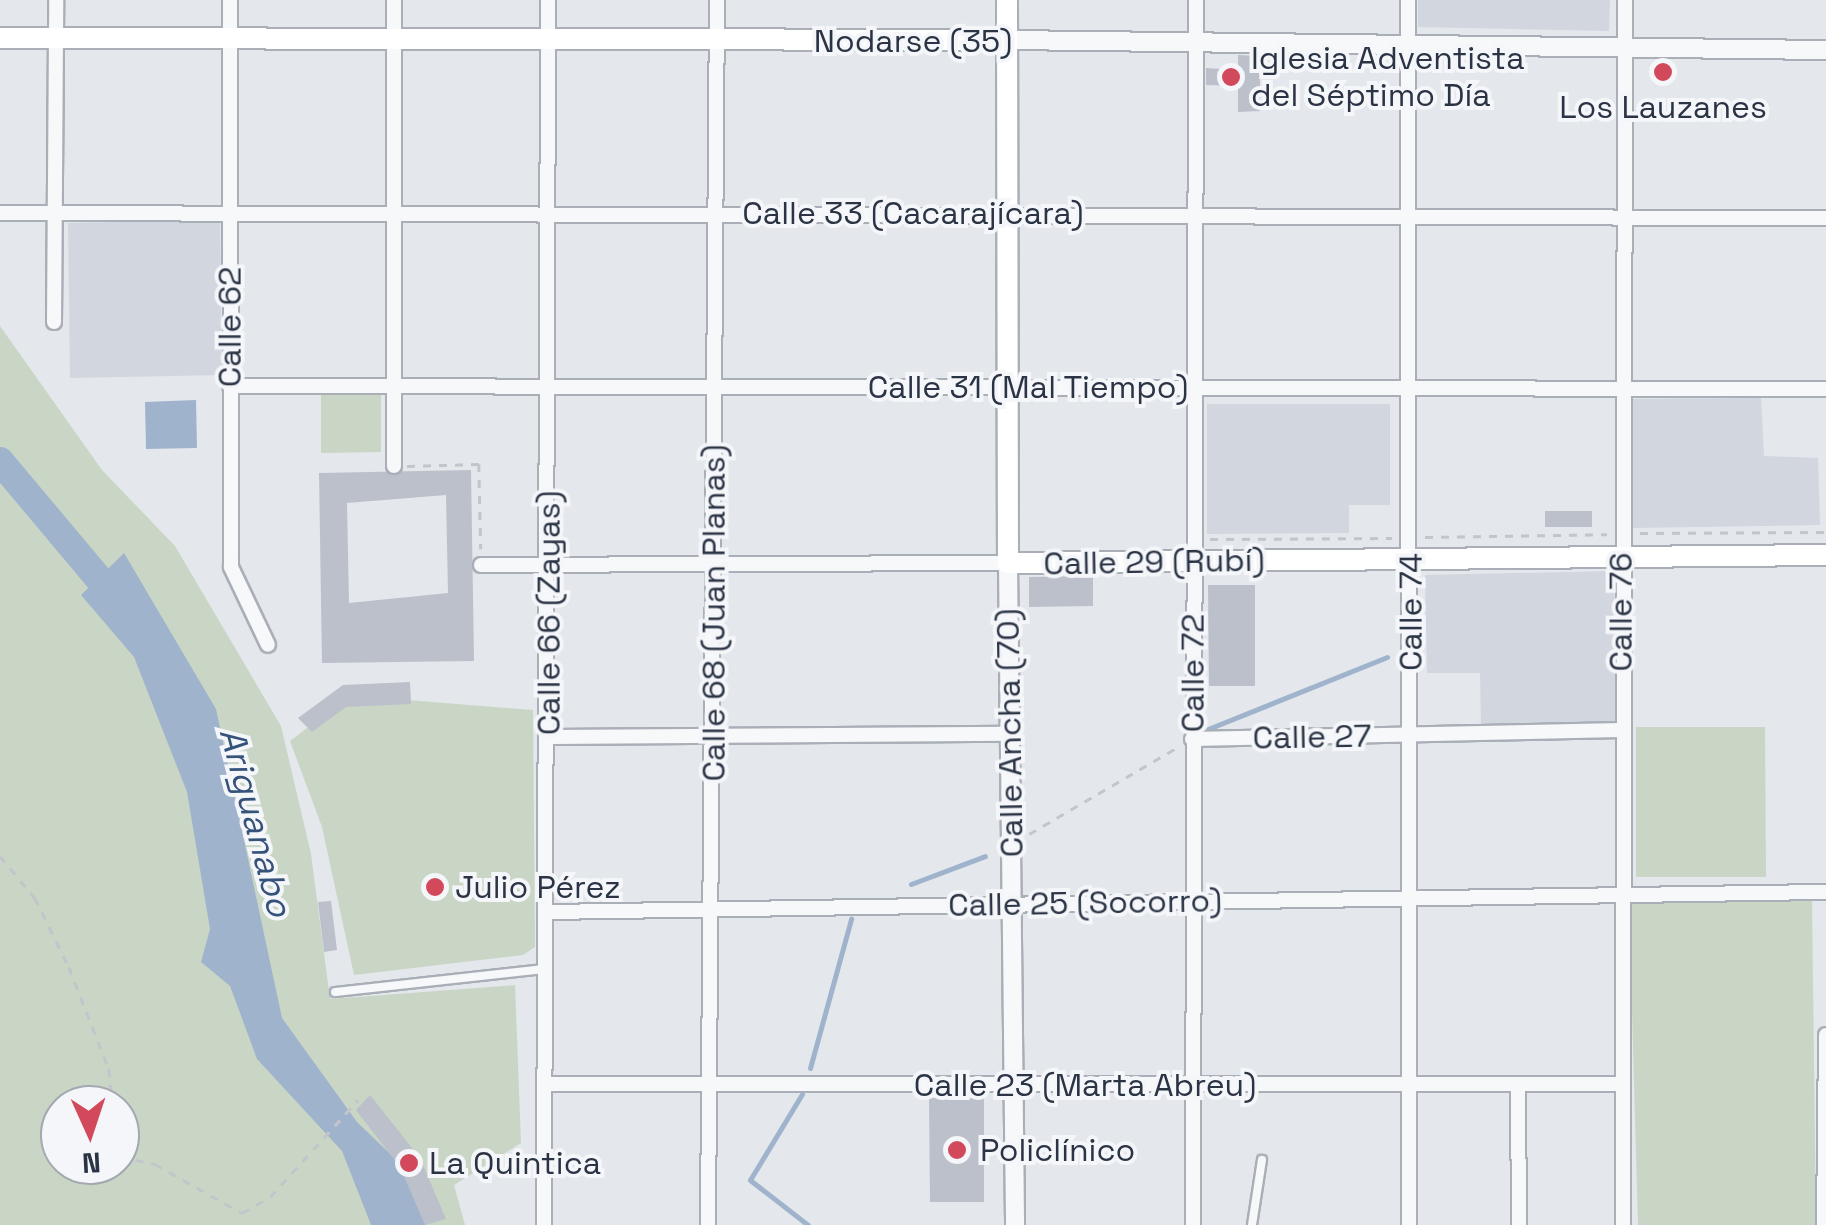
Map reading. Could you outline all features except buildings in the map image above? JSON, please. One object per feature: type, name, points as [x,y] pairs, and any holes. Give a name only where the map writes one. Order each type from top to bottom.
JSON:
[{"type":"main road","name":"Calle Ancha (70)","points":[[1008,0],[1008,563]]},
{"type":"main road","name":"Nodarse (35)","points":[[0,38],[1007,40]]},
{"type":"main road","name":"Calle 29 (Rubí)","points":[[1008,563],[1194,550],[1411,548],[1621,556],[1826,555]]},
{"type":"street","points":[[54,322],[56,0]]},
{"type":"street","name":"Calle 62","points":[[230,0],[231,568],[268,645]]},
{"type":"street","points":[[394,0],[394,466]]},
{"type":"street","name":"Calle 66 (Zayas)","points":[[544,1225],[550,736],[548,0]]},
{"type":"street","name":"Calle 68 (Juan Planas)","points":[[708,1225],[717,0]]},
{"type":"street","name":"Calle 72","points":[[1193,1225],[1196,0]]},
{"type":"street","name":"Calle 74","points":[[1408,0],[1406,388],[1412,735],[1409,1225]]},
{"type":"street","name":"Calle 76","points":[[1623,1225],[1621,534],[1625,0]]},
{"type":"street","name":"Nodarse (35)","points":[[1007,40],[1826,50]]},
{"type":"street","name":"Calle 33 (Cacarajícara)","points":[[0,214],[1407,213],[1826,218]]},
{"type":"street","name":"Calle 31 (Mal Tiempo)","points":[[230,386],[715,384],[1826,390]]},
{"type":"street","name":"Calle 29 (Rubí)","points":[[481,565],[1008,563]]},
{"type":"street","name":"Calle Ancha (70)","points":[[1008,563],[1015,1225]]},
{"type":"street","name":"Calle 27","points":[[1192,739],[1622,730]]},
{"type":"street","points":[[550,736],[1010,734]]},
{"type":"street","name":"Calle 25 (Socorro)","points":[[548,912],[1826,892]]},
{"type":"street","points":[[1824,1225],[1826,1035]]},
{"type":"street","name":"Calle 23 (Marta Abreu)","points":[[548,1084],[1621,1084]]},
{"type":"street","points":[[1518,1086],[1519,1225]]},
{"type":"lane","points":[[335,992],[549,968]]},
{"type":"lane","points":[[1252,1225],[1262,1160]]},
{"type":"path","points":[[394,466],[478,464],[481,565]]},
{"type":"path","points":[[1194,550],[1411,548],[1621,534],[1826,532]]},
{"type":"path","points":[[1028,834],[1192,739]]},
{"type":"path","points":[[0,856],[35,898],[68,967],[106,1085]]},
{"type":"path","points":[[140,1161],[154,1164],[242,1213],[270,1197],[358,1100]]},
{"type":"shaded area","points":[[1418,0],[1610,0],[1609,31],[1418,27]]},
{"type":"shaded area","points":[[220,220],[222,375],[70,378],[68,223]]},
{"type":"shaded area","points":[[1761,398],[1764,456],[1818,458],[1820,525],[1632,528],[1631,399]]},
{"type":"shaded area","points":[[1207,404],[1390,404],[1390,505],[1349,505],[1349,533],[1207,534]]},
{"type":"shaded area","points":[[1614,571],[1617,722],[1481,724],[1480,673],[1427,673],[1425,575]]},
{"type":"green space","points":[[0,326],[102,470],[175,546],[281,726],[311,854],[330,999],[515,985],[521,1143],[454,1185],[465,1225],[0,1225]]},
{"type":"green space","points":[[381,393],[381,452],[321,453],[321,394]]},
{"type":"green space","name":"Julio Pérez","points":[[407,700],[533,710],[535,947],[523,955],[354,975],[322,827],[290,741],[339,704]]},
{"type":"green space","points":[[1636,727],[1765,727],[1766,877],[1636,877]]},
{"type":"green space","points":[[1812,901],[1816,1225],[1638,1225],[1629,903]]},
{"type":"water","points":[[196,400],[197,448],[146,449],[145,402]]},
{"type":"water","points":[[124,553],[216,709],[282,1018],[357,1122],[410,1173],[426,1225],[371,1225],[342,1151],[257,1059],[230,986],[201,962],[210,929],[187,792],[134,657],[81,595]]},
{"type":"waterway","name":"Ariguanabo","points":[[0,461],[121,605]]},
{"type":"waterway","points":[[1208,729],[1387,657]]},
{"type":"waterway","points":[[911,884],[985,856]]},
{"type":"waterway","points":[[810,1068],[851,919]]},
{"type":"waterway","points":[[802,1094],[750,1180],[808,1225]]},
{"type":"place","name":"Los Lauzanes","points":[[1663,72]]},
{"type":"place","name":"Iglesia Adventista del Séptimo Día","points":[[1231,77]]},
{"type":"place","name":"Julio Pérez","points":[[435,887]]},
{"type":"place","name":"Policlínico","points":[[957,1150]]},
{"type":"place","name":"La Quintica","points":[[409,1163]]}]
